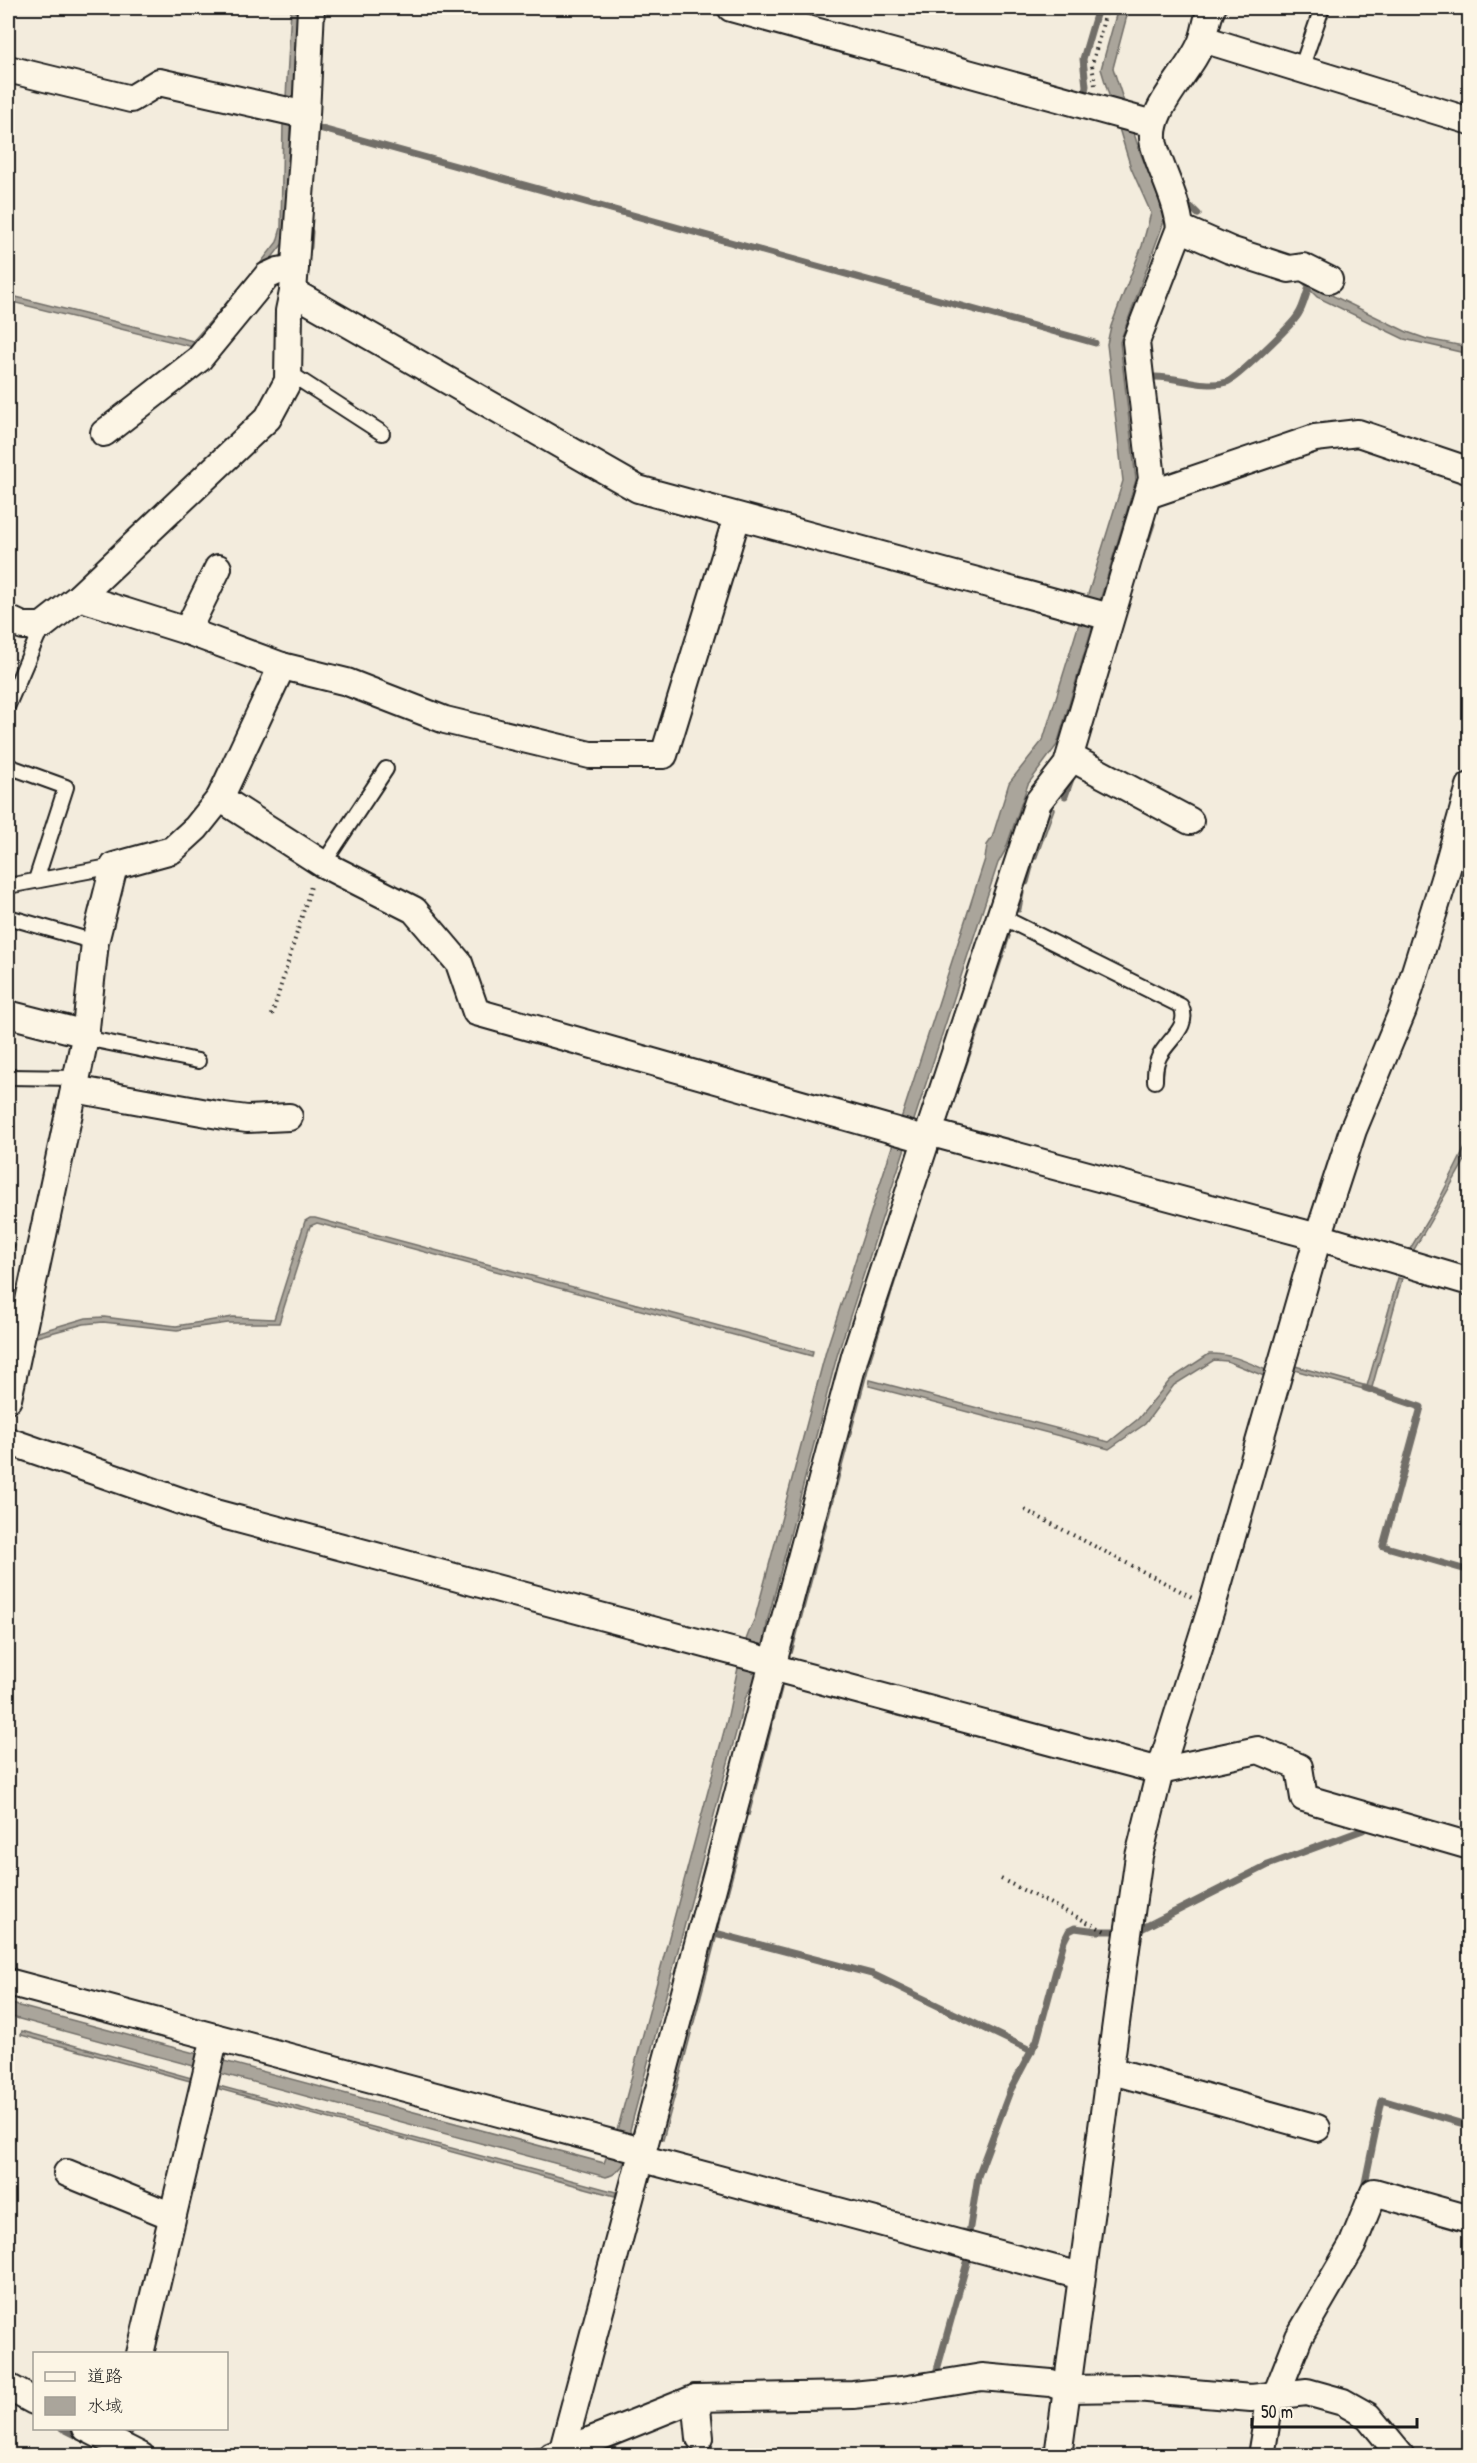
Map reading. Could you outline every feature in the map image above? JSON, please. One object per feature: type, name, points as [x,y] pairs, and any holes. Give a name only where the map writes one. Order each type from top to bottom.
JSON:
[{"type":"street","points":[[8,619],[23,626],[42,626],[80,597],[268,418],[288,381],[289,311],[294,280],[306,115],[311,8]]},
{"type":"street","points":[[731,8],[1122,116],[1154,144],[1178,208],[1180,228],[1136,342],[1152,479],[1148,495],[1096,614],[1070,757],[1067,765],[1038,802],[855,1356],[630,2150],[557,2454],[603,2446],[696,2398],[853,2395],[902,2390],[982,2377],[1051,2383],[1066,2389],[1136,2388],[1251,2398],[1307,2392],[1343,2402],[1368,2416],[1401,2456]]},
{"type":"street","points":[[1122,116],[1203,39],[1205,22],[1212,8]]},
{"type":"street","points":[[1203,39],[1470,121]]},
{"type":"street","points":[[8,69],[131,99],[159,82],[306,115]]},
{"type":"street","points":[[1180,228],[1230,250],[1289,269],[1303,267],[1329,280]]},
{"type":"street","points":[[104,433],[199,359],[259,272],[294,280],[639,489],[1096,614]]},
{"type":"street","points":[[1148,495],[1315,438],[1358,433],[1470,471]]},
{"type":"street","points":[[80,597],[187,631],[282,666],[347,682],[445,720],[590,755],[664,755],[737,517]]},
{"type":"street","points":[[187,631],[218,568]]},
{"type":"street","points":[[8,1399],[13,1354],[85,1036],[95,942],[114,866],[172,850],[196,828],[220,798],[282,666]]},
{"type":"street","points":[[1070,757],[1190,821]]},
{"type":"street","points":[[1058,2456],[1139,1856],[1160,1771],[1212,1606],[1318,1238],[1353,1130],[1403,1010],[1470,786]]},
{"type":"street","points":[[220,798],[321,863],[414,910],[459,963],[476,1012],[927,1135],[1318,1238],[1470,1282]]},
{"type":"street","points":[[8,1014],[85,1036]]},
{"type":"street","points":[[75,1083],[224,1116],[247,1119],[289,1117]]},
{"type":"street","points":[[8,1441],[215,1513],[738,1652],[769,1663],[1160,1771],[1258,1750],[1299,1767],[1304,1798],[1470,1846]]},
{"type":"street","points":[[8,1982],[211,2055],[630,2150],[1081,2276]]},
{"type":"street","points":[[140,2352],[211,2055]]},
{"type":"street","points":[[1109,2070],[1317,2128]]},
{"type":"street","points":[[67,2173],[172,2216]]},
{"type":"street","points":[[1261,2456],[1274,2395],[1299,2337],[1352,2246],[1374,2192],[1470,2219]]},
{"type":"street","points":[[140,2269],[154,2295]]},
{"type":"street","points":[[8,2387],[33,2400]]},
{"type":"street","points":[[696,2398],[700,2438]]},
{"type":"street","points":[[91,2430],[127,2443]]},
{"type":"lane","points":[[1301,69],[1322,8]]},
{"type":"lane","points":[[288,374],[382,432]]},
{"type":"lane","points":[[8,705],[42,626]]},
{"type":"lane","points":[[8,766],[66,787],[36,880]]},
{"type":"lane","points":[[321,863],[386,769]]},
{"type":"lane","points":[[8,886],[114,866]]},
{"type":"lane","points":[[1000,916],[1181,1006],[1185,1014],[1183,1024],[1159,1055],[1155,1067],[1155,1081]]},
{"type":"lane","points":[[8,917],[95,942]]},
{"type":"lane","points":[[85,1036],[198,1061]]},
{"type":"lane","points":[[8,1077],[75,1083]]},
{"type":"path","points":[[1107,8],[1092,65],[1095,90],[1122,116]]},
{"type":"path","points":[[273,1015],[321,863]]},
{"type":"path","points":[[1025,1510],[1171,1588],[1212,1606]]},
{"type":"path","points":[[1001,1879],[1127,1941]]},
{"type":"water","points":[[291,8],[299,8],[295,98],[289,99],[286,97]]},
{"type":"water","points":[[1118,8],[1129,8],[1113,68],[1139,149],[1164,213],[1163,224],[1120,342],[1136,480],[1057,745],[1028,784],[1005,851],[998,863],[837,1356],[768,1619],[758,1674],[745,1699],[630,2130],[629,2152],[623,2165],[613,2175],[606,2177],[8,2016],[8,2003],[604,2163],[619,2124],[727,1720],[741,1655],[755,1618],[826,1351],[985,859],[987,845],[992,838],[1009,783],[1043,740],[1123,481],[1107,344],[1111,326],[1142,246],[1151,213],[1131,168],[1101,69]]},
{"type":"water","points":[[283,124],[290,124],[287,229],[284,242],[264,268],[259,265],[277,242],[281,228]]},
{"type":"water","points":[[250,276],[254,279],[193,347],[8,301],[8,295],[193,341]]},
{"type":"water","points":[[1309,277],[1321,290],[1407,332],[1427,339],[1469,347],[1469,354],[1404,339],[1317,297],[1300,280]]},
{"type":"water","points":[[1050,807],[1054,809],[1036,859],[1031,857]]},
{"type":"water","points":[[1006,934],[1010,936],[986,1008],[981,1006]]},
{"type":"water","points":[[977,1020],[982,1021],[947,1121],[943,1119]]},
{"type":"water","points":[[1469,1140],[1469,1151],[1464,1162],[1411,1255],[1407,1254],[1437,1204]]},
{"type":"water","points":[[935,1148],[937,1149],[871,1358],[792,1653],[788,1653],[866,1360]]},
{"type":"water","points":[[310,1218],[813,1351],[812,1356],[317,1223],[310,1226],[279,1323],[228,1323],[177,1330],[103,1322],[84,1324],[36,1337],[35,1333],[86,1318],[104,1317],[176,1326],[233,1317],[274,1319],[305,1221]]},
{"type":"water","points":[[1398,1278],[1402,1279],[1371,1391],[1294,1370],[1295,1366],[1367,1386]]},
{"type":"water","points":[[1209,1354],[1224,1355],[1245,1361],[1266,1370],[1264,1376],[1227,1361],[1214,1360],[1174,1385],[1145,1424],[1109,1449],[869,1386],[870,1380],[1109,1442],[1138,1419],[1171,1379]]},
{"type":"water","points":[[777,1687],[782,1688],[749,1815],[745,1814]]},
{"type":"water","points":[[742,1828],[745,1828],[663,2140],[659,2138]]},
{"type":"water","points":[[22,2031],[195,2079],[194,2082],[21,2035]]},
{"type":"water","points":[[219,2086],[616,2192],[615,2196],[219,2089]]},
{"type":"waterway","points":[[1084,95],[1086,86],[1083,59],[1098,8]]},
{"type":"waterway","points":[[315,127],[1095,343]]},
{"type":"waterway","points":[[1192,208],[1198,214]]},
{"type":"waterway","points":[[309,247],[310,232]]},
{"type":"waterway","points":[[1153,377],[1209,384],[1227,382],[1252,362],[1294,321],[1302,308],[1310,284]]},
{"type":"waterway","points":[[1147,539],[1152,524]]},
{"type":"waterway","points":[[1065,796],[1072,776]]},
{"type":"waterway","points":[[1026,882],[1030,867]]},
{"type":"waterway","points":[[1018,909],[1021,893]]},
{"type":"waterway","points":[[1365,1388],[1421,1407],[1383,1546],[1470,1571]]},
{"type":"waterway","points":[[1134,1930],[1139,1930],[1268,1865],[1363,1830],[1364,1825]]},
{"type":"waterway","points":[[963,2232],[969,2233],[978,2176],[1010,2091],[1037,2040],[1064,1941],[1069,1931],[1075,1928],[1123,1931]]},
{"type":"waterway","points":[[715,1933],[872,1974],[1032,2051]]},
{"type":"waterway","points":[[1365,2183],[1382,2100],[1470,2126]]},
{"type":"waterway","points":[[935,2377],[968,2259]]},
{"type":"waterway","points":[[66,2430],[82,2438]]},
{"type":"waterway","points":[[512,2456],[548,2448]]}]
